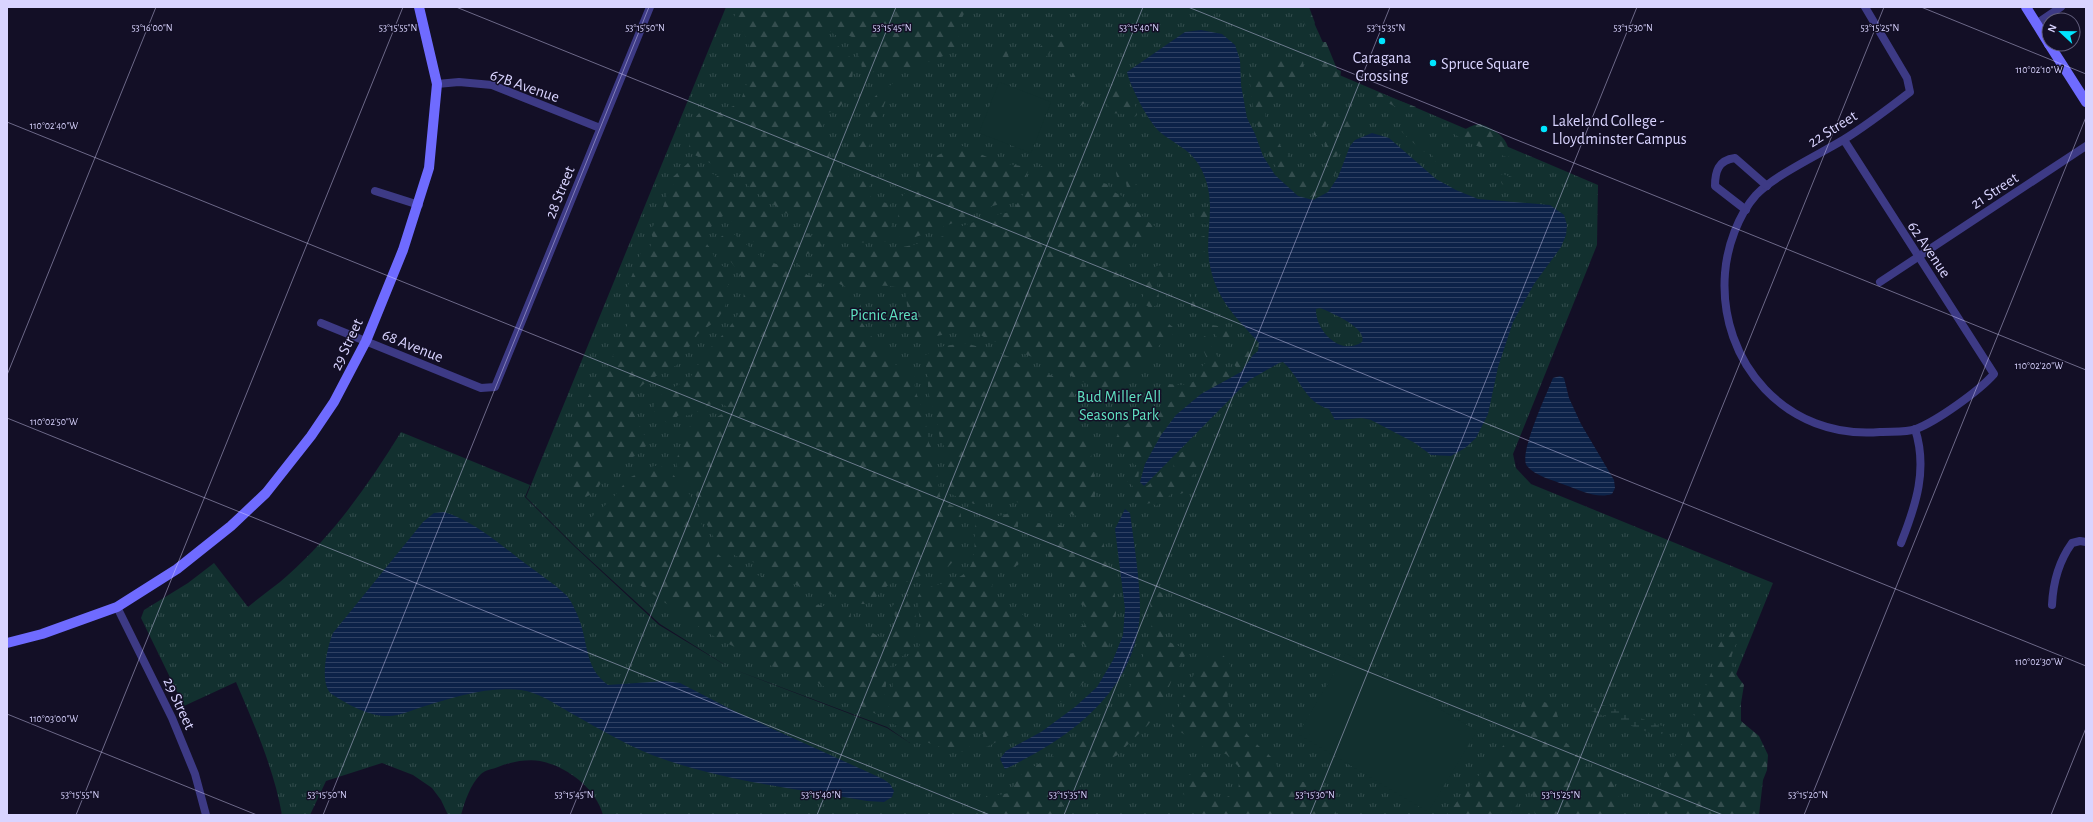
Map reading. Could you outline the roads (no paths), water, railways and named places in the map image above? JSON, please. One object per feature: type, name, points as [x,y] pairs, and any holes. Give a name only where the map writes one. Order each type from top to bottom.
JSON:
[{"type":"street","name":"29 Street","points":[[7,643],[42,634],[117,607],[177,569],[197,554],[266,493],[307,442],[334,402],[366,341],[403,250],[419,205],[429,168],[437,84],[418,7]]},
{"type":"street","name":"28 Street","points":[[495,387],[650,7]]},
{"type":"street","name":"22 Street","points":[[1865,7],[1907,78],[1910,92],[1844,140],[1767,186],[1756,195],[1746,210],[1729,248],[1724,286],[1725,307],[1733,337],[1742,358],[1755,379],[1770,396],[1788,409],[1830,428],[1846,432],[1865,434],[1915,429]]},
{"type":"street","points":[[2026,7],[2041,32]]},
{"type":"street","points":[[2036,24],[2061,7]]},
{"type":"street","points":[[2054,52],[2086,102]]},
{"type":"street","name":"67B Avenue","points":[[437,84],[459,82],[492,85],[600,128]]},
{"type":"street","name":"62 Avenue","points":[[1844,140],[1994,374],[1977,390],[1934,419],[1915,429]]},
{"type":"street","name":"21 Street","points":[[1880,282],[2086,146]]},
{"type":"street","points":[[1746,210],[1715,186],[1715,173],[1721,163],[1727,159],[1735,158],[1767,186]]},
{"type":"street","points":[[375,191],[419,205]]},
{"type":"street","name":"68 Avenue","points":[[321,322],[482,388],[495,387]]},
{"type":"street","points":[[1901,543],[1915,505],[1921,475],[1920,446],[1915,429]]},
{"type":"street","points":[[2052,605],[2052,591],[2064,554],[2072,543],[2080,541],[2086,542]]},
{"type":"street","name":"29 Street","points":[[117,607],[172,718],[194,774],[206,815]]},
{"type":"water","points":[[1201,30],[1222,34],[1235,45],[1240,60],[1241,85],[1247,118],[1263,156],[1275,175],[1298,196],[1313,200],[1328,192],[1338,177],[1350,146],[1355,140],[1372,133],[1389,138],[1436,179],[1456,190],[1478,199],[1550,205],[1564,215],[1567,225],[1566,235],[1561,247],[1534,284],[1513,322],[1498,367],[1488,414],[1476,438],[1465,448],[1451,456],[1431,455],[1415,443],[1371,420],[1362,418],[1335,420],[1329,409],[1321,406],[1308,395],[1283,362],[1251,379],[1144,486],[1140,482],[1145,464],[1161,435],[1176,415],[1201,394],[1241,372],[1253,355],[1258,351],[1259,343],[1236,317],[1216,286],[1208,253],[1210,216],[1209,191],[1199,165],[1191,154],[1160,132],[1151,121],[1140,104],[1127,72],[1185,32]],"holes":[[[1320,308],[1354,326],[1359,331],[1362,337],[1362,342],[1354,346],[1345,346],[1330,339],[1324,333],[1317,317],[1316,309]]]},
{"type":"water","points":[[1560,376],[1564,378],[1569,398],[1581,424],[1614,480],[1615,488],[1612,494],[1594,495],[1539,475],[1527,466],[1525,460],[1526,450],[1534,424],[1553,378]]},
{"type":"water","points":[[1125,509],[1130,513],[1140,598],[1136,638],[1127,664],[1114,687],[1096,708],[1076,726],[1030,757],[1005,769],[1000,759],[1006,751],[1041,732],[1075,707],[1097,687],[1113,660],[1123,635],[1125,609],[1115,529]]},
{"type":"water","points":[[444,512],[466,521],[477,528],[551,582],[567,596],[581,624],[590,661],[594,670],[608,685],[665,681],[680,683],[738,713],[883,779],[890,784],[894,791],[892,797],[884,802],[867,801],[765,784],[690,768],[641,750],[604,732],[546,699],[527,691],[508,689],[471,693],[393,716],[374,715],[333,695],[328,690],[326,683],[325,666],[328,647],[333,633],[423,522],[434,513]]},
{"type":"place","name":"Caragana Crossing","points":[[1382,41]]},
{"type":"place","name":"Spruce Square","points":[[1433,63]]},
{"type":"place","name":"Lakeland College - Lloydminster Campus","points":[[1544,129]]},
{"type":"park label","name":"Picnic Area","points":[[884,314]]},
{"type":"park label","name":"Bud Miller All Seasons Park","points":[[1119,405]]}]
